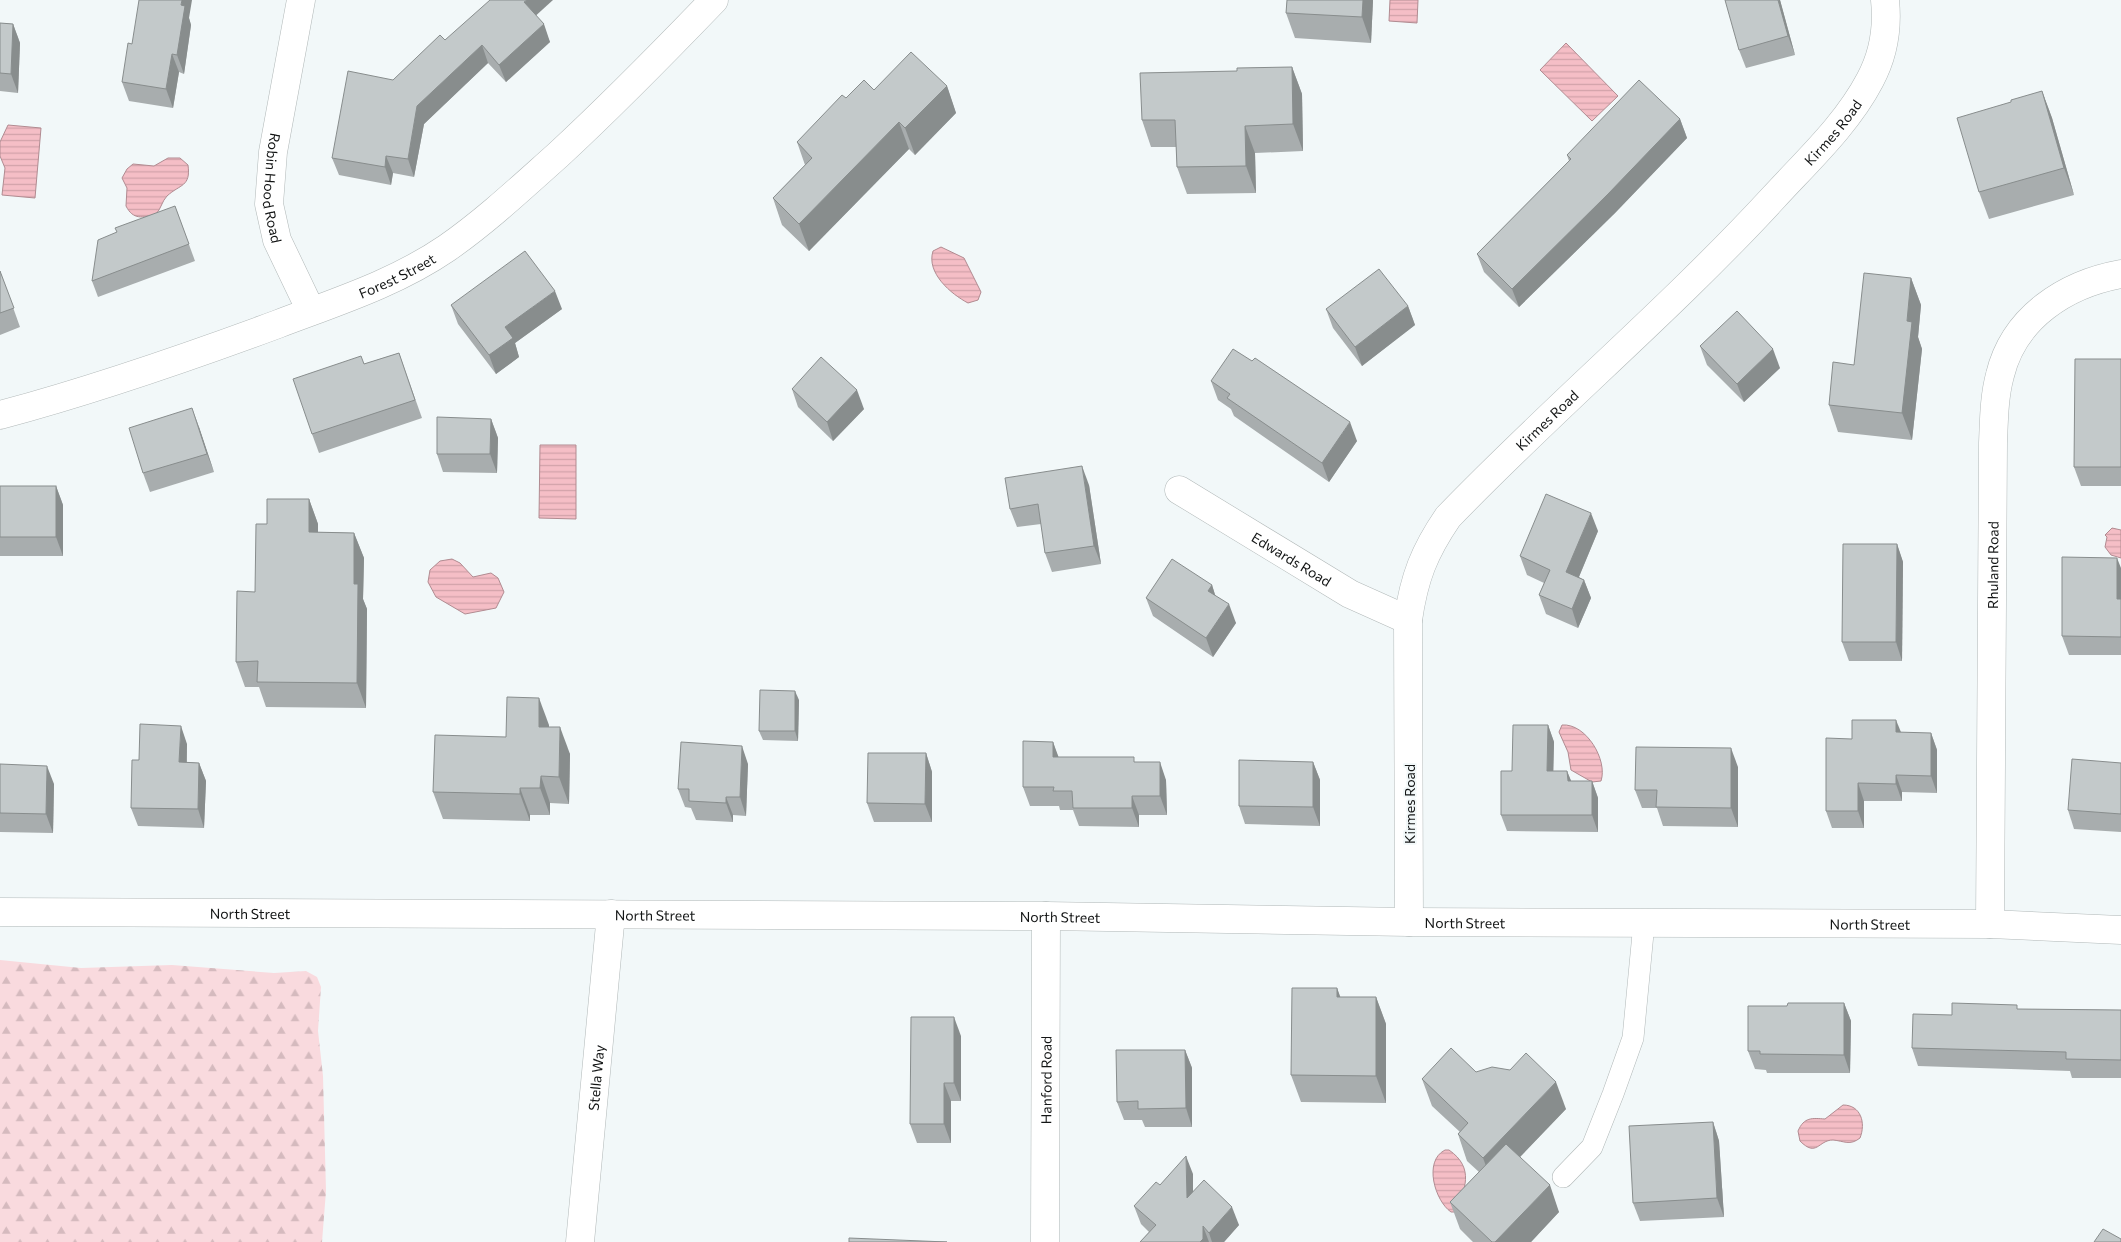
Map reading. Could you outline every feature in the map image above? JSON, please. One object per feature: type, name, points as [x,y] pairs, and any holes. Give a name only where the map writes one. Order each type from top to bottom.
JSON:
[{"type":"street","name":"Robin Hood Road","points":[[301,0],[273,152],[269,204],[277,240],[311,312]]},
{"type":"street","name":"Forest Street","points":[[0,415],[138,375],[368,290],[412,269],[447,248],[485,220],[599,116],[714,0]]},
{"type":"street","name":"Kirmes Road","points":[[1409,922],[1408,620],[1412,595],[1421,564],[1434,538],[1448,517],[1736,238],[1841,123],[1862,93],[1879,61],[1887,24],[1885,0]]},
{"type":"street","name":"Rhuland Road","points":[[1990,924],[1993,443],[2000,376],[2018,333],[2050,301],[2072,288],[2097,278],[2121,274]]},
{"type":"street","name":"Edwards Road","points":[[1179,490],[1350,594],[1408,620]]},
{"type":"street","name":"North Street","points":[[0,912],[1046,916],[1644,924],[1990,924],[2121,930]]},
{"type":"street","name":"Stella Way","points":[[580,1242],[611,914]]},
{"type":"street","name":"Hanford Road","points":[[1045,1242],[1046,916]]},
{"type":"lane","points":[[1563,1177],[1592,1147],[1614,1094],[1632,1038],[1644,924]]},
{"type":"green space","points":[[0,960],[81,968],[172,965],[274,973],[306,971],[317,977],[321,987],[318,1031],[323,1076],[326,1191],[322,1242],[0,1242]]},
{"type":"shaded area","points":[[1390,0],[1418,0],[1417,23],[1389,21]]},
{"type":"shaded area","points":[[1566,43],[1618,96],[1592,121],[1540,70]]},
{"type":"shaded area","points":[[8,125],[41,128],[35,198],[2,195],[5,168],[0,156],[0,142]]},
{"type":"shaded area","points":[[168,158],[180,158],[188,165],[186,181],[167,196],[156,214],[143,217],[135,216],[126,206],[127,188],[122,178],[127,169],[133,164],[154,166]]},
{"type":"shaded area","points":[[941,247],[964,258],[981,292],[978,300],[968,303],[941,282],[933,267],[932,259],[933,251]]},
{"type":"shaded area","points":[[540,445],[576,445],[576,519],[539,518]]},
{"type":"shaded area","points":[[2112,528],[2121,530],[2121,558],[2111,555],[2105,547],[2107,537],[2105,535]]},
{"type":"shaded area","points":[[452,559],[460,563],[473,577],[491,573],[498,578],[504,592],[496,608],[465,614],[436,597],[428,582],[430,570],[440,561]]},
{"type":"shaded area","points":[[1562,725],[1571,726],[1579,730],[1593,744],[1601,763],[1601,781],[1592,782],[1571,770],[1568,752],[1559,732]]},
{"type":"shaded area","points":[[1843,1105],[1858,1111],[1862,1121],[1860,1138],[1850,1142],[1828,1141],[1814,1148],[1806,1146],[1800,1141],[1798,1131],[1803,1123],[1809,1119],[1825,1119]]},
{"type":"shaded area","points":[[1445,1150],[1449,1150],[1457,1157],[1465,1172],[1466,1180],[1462,1196],[1455,1212],[1451,1212],[1445,1207],[1436,1190],[1434,1181],[1434,1163],[1438,1155]]},
{"type":"building","points":[[139,0],[182,0],[181,5],[185,6],[177,55],[172,54],[166,89],[122,82],[128,43],[132,44]]},
{"type":"building","points":[[490,0],[527,0],[524,2],[544,24],[499,65],[482,45],[417,106],[408,159],[386,156],[385,167],[332,158],[348,71],[393,80],[440,35],[445,40]]},
{"type":"building","points":[[1287,0],[1363,0],[1362,17],[1286,13]]},
{"type":"building","points":[[1725,0],[1778,0],[1788,36],[1739,50]]},
{"type":"building","points":[[0,23],[13,24],[11,74],[0,73]]},
{"type":"building","points":[[911,52],[947,86],[905,128],[899,122],[799,224],[773,198],[812,158],[797,142],[842,95],[846,98],[864,80],[874,90]]},
{"type":"building","points":[[1292,67],[1293,124],[1245,126],[1246,166],[1177,167],[1175,120],[1142,120],[1140,73],[1237,71],[1237,68]]},
{"type":"building","points":[[1639,80],[1680,119],[1608,194],[1512,289],[1477,254],[1571,159],[1567,155]]},
{"type":"building","points":[[2042,91],[2064,168],[1979,192],[1957,118]]},
{"type":"building","points":[[175,206],[189,244],[92,281],[98,240],[117,232],[115,228]]},
{"type":"building","points":[[525,251],[555,291],[505,327],[513,338],[489,355],[451,305]]},
{"type":"building","points":[[1379,269],[1408,306],[1355,347],[1326,309]]},
{"type":"building","points":[[0,271],[14,308],[0,313]]},
{"type":"building","points":[[1864,273],[1911,278],[1907,321],[1912,322],[1902,413],[1829,405],[1833,362],[1854,365]]},
{"type":"building","points":[[1737,311],[1773,349],[1737,384],[1700,346]]},
{"type":"building","points":[[1233,349],[1252,361],[1255,358],[1350,422],[1322,463],[1227,398],[1230,394],[1211,381]]},
{"type":"building","points":[[399,353],[415,400],[312,434],[293,379],[361,356],[364,364]]},
{"type":"building","points":[[821,357],[857,390],[827,422],[792,389]]},
{"type":"building","points":[[2075,359],[2121,359],[2121,467],[2074,467]]},
{"type":"building","points":[[192,408],[207,454],[143,473],[129,428]]},
{"type":"building","points":[[437,417],[491,419],[490,454],[437,454]]},
{"type":"building","points":[[1082,466],[1094,546],[1045,553],[1038,504],[1010,509],[1005,478]]},
{"type":"building","points":[[0,486],[56,486],[56,537],[0,537]]},
{"type":"building","points":[[1546,494],[1591,513],[1566,572],[1584,580],[1572,609],[1539,595],[1550,570],[1520,556]]},
{"type":"building","points":[[267,499],[309,499],[309,532],[354,533],[354,584],[358,584],[357,683],[257,682],[258,661],[236,662],[237,591],[255,592],[256,524],[267,524]]},
{"type":"building","points":[[1843,544],[1897,544],[1896,642],[1842,642]]},
{"type":"building","points":[[2062,557],[2117,558],[2117,599],[2121,599],[2121,637],[2062,636]]},
{"type":"building","points":[[1172,559],[1212,585],[1208,591],[1229,604],[1206,638],[1146,598]]},
{"type":"building","points":[[760,690],[795,691],[795,731],[759,731]]},
{"type":"building","points":[[507,697],[539,698],[539,727],[560,727],[559,777],[541,776],[540,788],[520,788],[520,794],[433,792],[435,735],[506,737]]},
{"type":"building","points":[[1852,720],[1896,720],[1896,732],[1931,733],[1931,776],[1896,775],[1896,784],[1858,783],[1858,811],[1826,811],[1826,738],[1852,739]]},
{"type":"building","points":[[140,724],[181,726],[179,762],[199,763],[198,809],[131,808],[132,760],[139,760]]},
{"type":"building","points":[[1513,725],[1548,725],[1547,771],[1567,771],[1568,781],[1592,781],[1592,815],[1501,815],[1501,771],[1512,771]]},
{"type":"building","points":[[1023,741],[1053,742],[1053,757],[1134,757],[1134,762],[1160,762],[1160,796],[1132,796],[1132,808],[1073,808],[1072,791],[1053,791],[1054,787],[1023,787]]},
{"type":"building","points":[[681,742],[742,746],[740,797],[726,797],[726,803],[689,801],[689,789],[678,789]]},
{"type":"building","points":[[1636,747],[1731,748],[1731,808],[1656,807],[1657,790],[1635,790]]},
{"type":"building","points":[[868,753],[926,753],[925,804],[867,803]]},
{"type":"building","points":[[2072,759],[2121,763],[2121,814],[2068,810]]},
{"type":"building","points":[[1239,760],[1313,762],[1313,807],[1239,806]]},
{"type":"building","points":[[0,764],[47,766],[46,814],[0,813]]},
{"type":"building","points":[[1292,988],[1337,988],[1337,997],[1376,997],[1376,1076],[1291,1075]]},
{"type":"building","points":[[1788,1003],[1844,1003],[1844,1055],[1760,1054],[1760,1051],[1748,1051],[1748,1006],[1787,1006]]},
{"type":"building","points":[[1952,1003],[2017,1005],[2017,1009],[2121,1010],[2121,1060],[2066,1059],[2066,1052],[1912,1048],[1913,1014],[1952,1015]]},
{"type":"building","points":[[911,1017],[954,1017],[954,1083],[944,1083],[944,1124],[910,1124]]},
{"type":"building","points":[[1451,1048],[1476,1072],[1492,1067],[1510,1070],[1526,1053],[1556,1082],[1483,1158],[1458,1134],[1468,1123],[1422,1079]]},
{"type":"building","points":[[1116,1050],[1185,1050],[1186,1108],[1138,1109],[1138,1101],[1117,1102]]},
{"type":"building","points":[[1713,1122],[1717,1198],[1633,1203],[1629,1126]]},
{"type":"building","points":[[1506,1144],[1550,1185],[1495,1242],[1492,1242],[1450,1202]]},
{"type":"building","points":[[1186,1156],[1187,1198],[1204,1180],[1232,1207],[1209,1233],[1203,1226],[1203,1239],[1200,1242],[1140,1242],[1156,1225],[1134,1206],[1156,1182],[1160,1185]]},
{"type":"building","points":[[2103,1229],[2121,1239],[2121,1242],[2094,1242]]},
{"type":"building","points":[[849,1238],[947,1242],[849,1242]]}]
